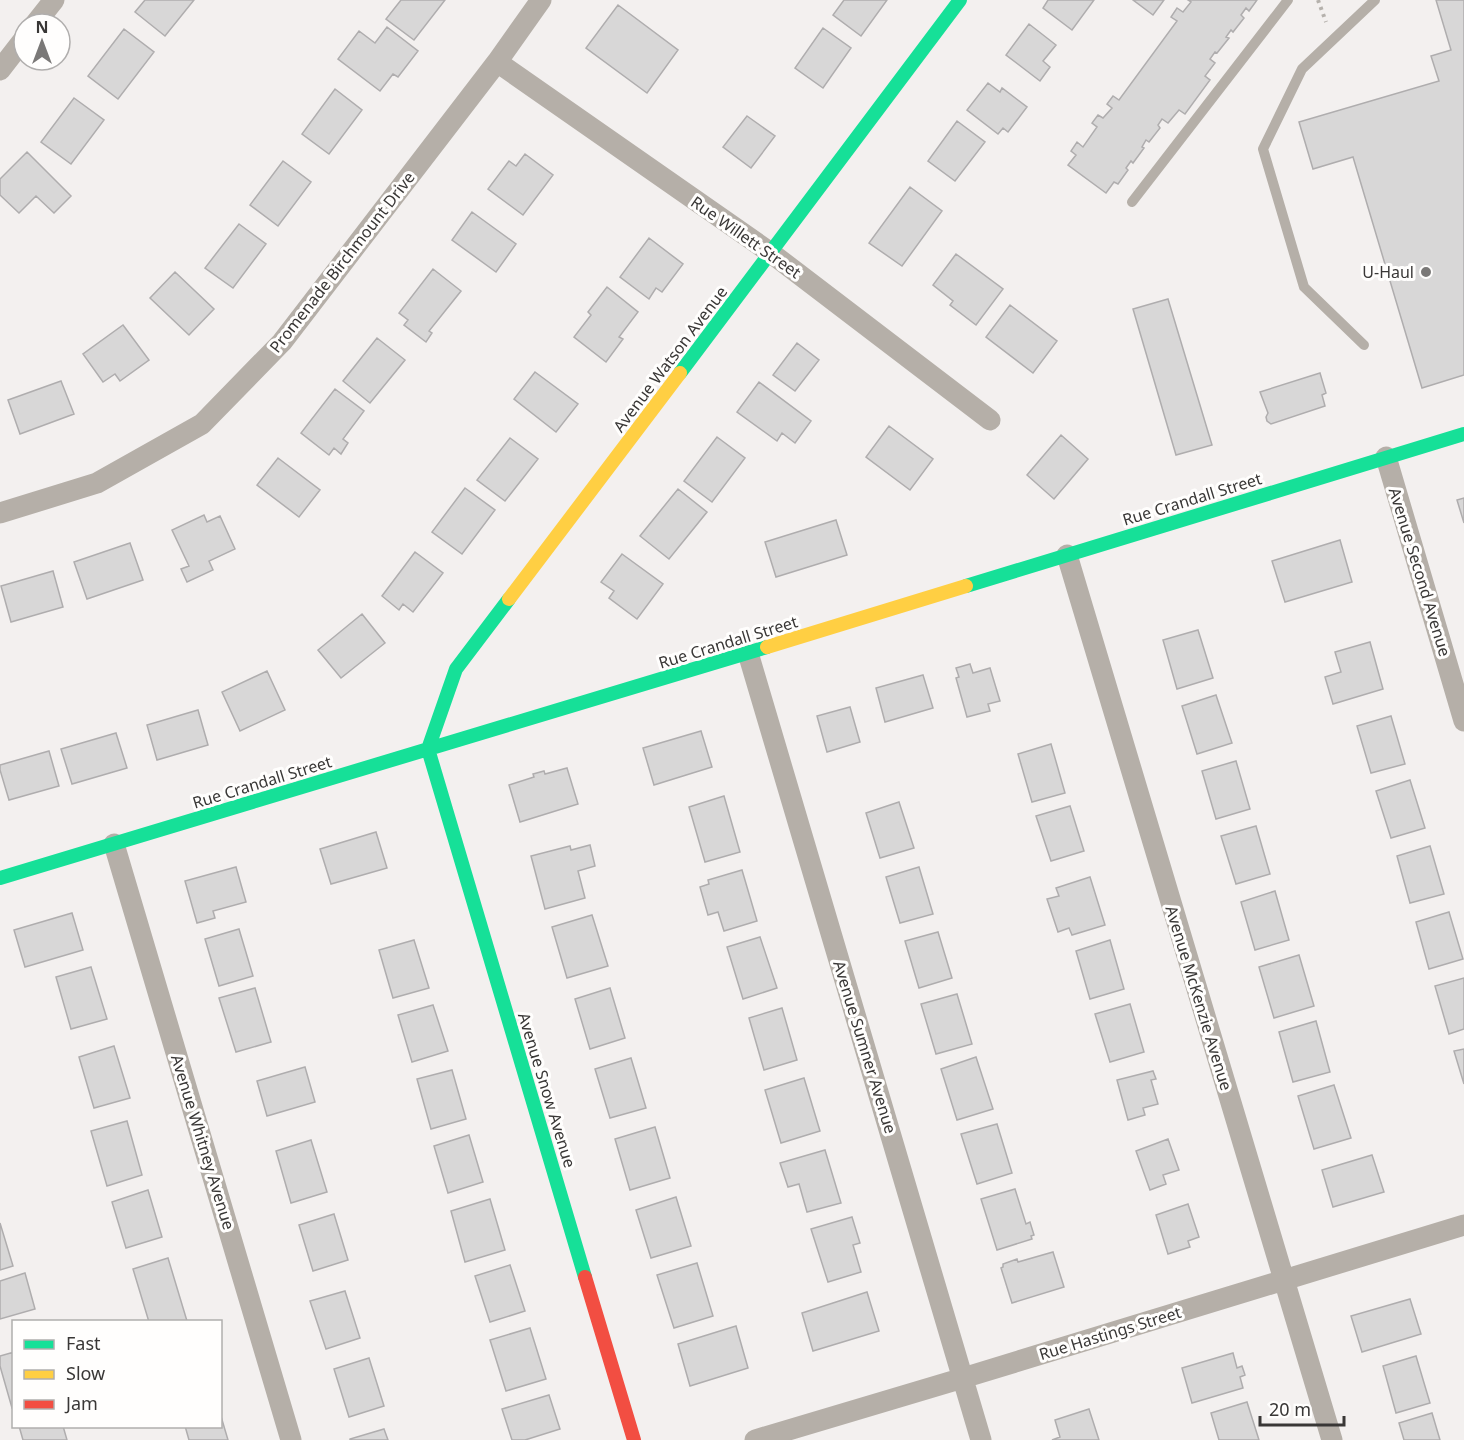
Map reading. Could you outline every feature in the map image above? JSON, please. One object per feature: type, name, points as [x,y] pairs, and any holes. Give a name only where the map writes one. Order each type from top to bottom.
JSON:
[{"type":"street","points":[[44,12],[54,0]]},
{"type":"street","name":"Promenade Birchmount Drive","points":[[0,513],[97,483],[202,424],[282,342],[497,62],[541,0]]},
{"type":"street","name":"Avenue Watson Avenue","points":[[428,749],[456,669],[960,0]]},
{"type":"street","points":[[0,70],[12,54]]},
{"type":"street","name":"Rue Willett Street","points":[[497,62],[771,253],[990,420]]},
{"type":"street","name":"Rue Crandall Street","points":[[0,878],[1464,434]]},
{"type":"street","name":"Avenue Second Avenue","points":[[1386,457],[1464,721]]},
{"type":"street","name":"Avenue McKenzie Avenue","points":[[1067,555],[1332,1440]]},
{"type":"street","name":"Avenue Sumner Avenue","points":[[748,653],[981,1440]]},
{"type":"street","name":"Avenue Snow Avenue","points":[[428,749],[634,1440]]},
{"type":"street","name":"Avenue Whitney Avenue","points":[[114,844],[291,1440]]},
{"type":"street","name":"Rue Hastings Street","points":[[755,1440],[1464,1225]]},
{"type":"lane","points":[[1132,202],[1288,0]]},
{"type":"lane","points":[[1364,345],[1304,287],[1263,149],[1302,69],[1375,0]]},
{"type":"building","points":[[145,0],[194,0],[165,36],[135,12]]},
{"type":"building","points":[[401,0],[445,0],[414,40],[386,19]]},
{"type":"building","points":[[844,0],[887,0],[861,36],[833,15]]},
{"type":"building","points":[[1048,0],[1094,0],[1072,30],[1043,8]]},
{"type":"building","points":[[1133,0],[1164,0],[1153,15]]},
{"type":"building","points":[[1188,0],[1257,0],[1249,11],[1246,8],[1241,15],[1244,18],[1233,32],[1231,30],[1226,37],[1229,38],[1210,59],[1215,63],[1205,76],[1210,80],[1185,114],[1179,110],[1168,123],[1162,119],[1158,125],[1160,128],[1149,142],[1146,140],[1142,147],[1144,148],[1133,163],[1131,161],[1126,168],[1128,170],[1118,184],[1114,182],[1106,193],[1068,165],[1076,155],[1071,151],[1077,142],[1083,147],[1097,127],[1092,123],[1098,115],[1103,118],[1112,108],[1107,104],[1113,96],[1119,100],[1177,21],[1171,17],[1177,8],[1183,12],[1191,2]]},
{"type":"building","name":"U-Haul","points":[[1436,0],[1464,0],[1464,375],[1422,388],[1353,157],[1313,169],[1299,122],[1439,81],[1431,56],[1451,50]]},
{"type":"building","points":[[618,5],[678,50],[647,93],[586,48]]},
{"type":"building","points":[[1029,24],[1056,45],[1043,61],[1050,67],[1040,81],[1006,55]]},
{"type":"building","points":[[387,27],[418,51],[398,77],[393,74],[380,91],[338,59],[359,31],[375,43]]},
{"type":"building","points":[[823,28],[851,48],[823,88],[795,68]]},
{"type":"building","points":[[124,29],[154,52],[118,99],[88,76]]},
{"type":"building","points":[[988,83],[1000,92],[1002,88],[1027,107],[1008,132],[1003,128],[998,134],[967,110]]},
{"type":"building","points":[[335,89],[362,110],[329,154],[302,134]]},
{"type":"building","points":[[74,98],[104,120],[71,164],[41,142]]},
{"type":"building","points":[[747,116],[775,136],[751,168],[723,147]]},
{"type":"building","points":[[957,121],[985,142],[955,181],[928,161]]},
{"type":"building","points":[[27,152],[71,196],[54,213],[36,196],[19,213],[0,195],[0,179]]},
{"type":"building","points":[[525,154],[553,175],[523,215],[488,189],[509,161],[516,166]]},
{"type":"building","points":[[283,161],[311,182],[278,226],[250,205]]},
{"type":"building","points":[[910,187],[942,211],[902,266],[869,243]]},
{"type":"building","points":[[472,212],[516,244],[496,272],[452,240]]},
{"type":"building","points":[[239,224],[266,244],[233,288],[205,268]]},
{"type":"building","points":[[649,238],[683,264],[662,292],[656,288],[649,299],[620,277]]},
{"type":"building","points":[[956,254],[1003,289],[976,325],[950,305],[953,301],[933,285]]},
{"type":"building","points":[[433,269],[461,291],[429,331],[432,333],[426,342],[404,325],[408,320],[399,313]]},
{"type":"building","points":[[175,272],[214,309],[189,335],[150,298]]},
{"type":"building","points":[[607,287],[638,312],[619,337],[623,339],[606,362],[574,337],[591,315],[588,312]]},
{"type":"building","points":[[1168,299],[1212,445],[1176,455],[1133,309]]},
{"type":"building","points":[[1010,305],[1057,341],[1033,373],[986,337]]},
{"type":"building","points":[[123,325],[149,360],[120,381],[115,374],[103,382],[83,354]]},
{"type":"building","points":[[377,338],[405,360],[370,403],[343,381]]},
{"type":"building","points":[[797,343],[819,360],[795,391],[773,375]]},
{"type":"building","points":[[535,372],[578,404],[556,432],[514,399]]},
{"type":"building","points":[[1320,373],[1326,393],[1322,395],[1325,406],[1271,424],[1267,421],[1268,413],[1260,392]]},
{"type":"building","points":[[61,381],[74,414],[20,434],[8,400]]},
{"type":"building","points":[[759,382],[811,421],[795,443],[782,433],[777,441],[737,412]]},
{"type":"building","points":[[335,389],[364,411],[343,439],[348,443],[341,454],[334,448],[329,455],[301,433]]},
{"type":"building","points":[[889,426],[933,459],[910,490],[866,457]]},
{"type":"building","points":[[1061,435],[1088,459],[1054,499],[1027,475]]},
{"type":"building","points":[[717,437],[745,458],[712,502],[684,481]]},
{"type":"building","points":[[510,438],[538,459],[505,501],[477,480]]},
{"type":"building","points":[[278,458],[320,490],[299,517],[257,485]]},
{"type":"building","points":[[465,488],[495,510],[462,554],[432,532]]},
{"type":"building","points":[[678,489],[707,512],[669,559],[640,536]]},
{"type":"building","points":[[1464,498],[1464,523],[1457,500]]},
{"type":"building","points":[[204,515],[207,522],[220,516],[235,549],[209,561],[213,570],[187,582],[181,569],[189,566],[172,530]]},
{"type":"building","points":[[836,520],[847,555],[776,577],[765,542]]},
{"type":"building","points":[[1340,540],[1352,582],[1285,602],[1272,561]]},
{"type":"building","points":[[130,543],[143,580],[87,599],[74,562]]},
{"type":"building","points":[[415,552],[443,573],[413,612],[403,604],[399,610],[382,596]]},
{"type":"building","points":[[622,554],[663,584],[637,619],[609,598],[614,591],[601,582]]},
{"type":"building","points":[[53,571],[63,607],[11,622],[1,586]]},
{"type":"building","points":[[362,614],[385,643],[341,678],[318,650]]},
{"type":"building","points":[[1198,630],[1213,678],[1177,689],[1163,640]]},
{"type":"building","points":[[1370,642],[1383,689],[1333,704],[1325,677],[1341,672],[1335,652]]},
{"type":"building","points":[[970,664],[973,673],[990,668],[1000,701],[988,704],[990,711],[967,717],[956,678],[959,677],[956,668]]},
{"type":"building","points":[[267,671],[285,710],[240,731],[222,692]]},
{"type":"building","points":[[923,675],[933,708],[885,722],[876,688]]},
{"type":"building","points":[[1216,695],[1232,743],[1197,754],[1182,706]]},
{"type":"building","points":[[850,707],[860,742],[827,752],[817,716]]},
{"type":"building","points":[[198,710],[208,745],[157,760],[147,725]]},
{"type":"building","points":[[1391,716],[1405,764],[1371,773],[1357,726]]},
{"type":"building","points":[[701,731],[712,767],[654,785],[643,748]]},
{"type":"building","points":[[116,733],[127,768],[72,784],[61,749]]},
{"type":"building","points":[[1051,744],[1065,793],[1032,802],[1018,754]]},
{"type":"building","points":[[49,751],[59,786],[9,800],[0,765]]},
{"type":"building","points":[[1236,761],[1250,809],[1216,819],[1202,771]]},
{"type":"building","points":[[567,768],[578,804],[520,822],[509,785],[534,777],[533,774],[544,771],[545,774]]},
{"type":"building","points":[[1410,780],[1425,828],[1391,838],[1376,791]]},
{"type":"building","points":[[724,796],[740,852],[705,862],[689,807]]},
{"type":"building","points":[[899,802],[914,848],[880,858],[866,813]]},
{"type":"building","points":[[1070,806],[1084,851],[1051,861],[1036,816]]},
{"type":"building","points":[[1256,826],[1270,874],[1236,884],[1221,836]]},
{"type":"building","points":[[376,832],[387,868],[331,884],[320,849]]},
{"type":"building","points":[[590,845],[595,866],[578,871],[585,898],[545,909],[531,856],[570,846],[571,850]]},
{"type":"building","points":[[1430,846],[1444,894],[1410,903],[1397,856]]},
{"type":"building","points":[[236,867],[246,902],[213,911],[215,918],[197,923],[185,881]]},
{"type":"building","points":[[919,867],[933,914],[900,923],[886,877]]},
{"type":"building","points":[[742,870],[757,921],[724,931],[718,912],[708,915],[700,887],[709,884],[708,880]]},
{"type":"building","points":[[1090,877],[1105,925],[1072,935],[1069,928],[1058,932],[1047,899],[1059,896],[1056,888]]},
{"type":"building","points":[[1275,891],[1289,940],[1255,950],[1241,902]]},
{"type":"building","points":[[1449,912],[1463,959],[1429,969],[1416,922]]},
{"type":"building","points":[[72,913],[83,950],[25,967],[14,930]]},
{"type":"building","points":[[592,915],[608,966],[567,978],[552,927]]},
{"type":"building","points":[[239,929],[253,976],[219,986],[205,939]]},
{"type":"building","points":[[938,932],[952,978],[919,988],[905,941]]},
{"type":"building","points":[[760,937],[777,988],[743,999],[727,947]]},
{"type":"building","points":[[414,940],[429,988],[393,998],[379,950]]},
{"type":"building","points":[[1110,940],[1124,989],[1090,999],[1076,951]]},
{"type":"building","points":[[1299,955],[1314,1006],[1274,1018],[1259,967]]},
{"type":"building","points":[[91,967],[107,1019],[71,1029],[56,977]]},
{"type":"building","points":[[1464,978],[1464,1029],[1449,1034],[1435,986]]},
{"type":"building","points":[[255,988],[271,1042],[236,1052],[219,998]]},
{"type":"building","points":[[610,988],[625,1038],[590,1049],[575,999]]},
{"type":"building","points":[[957,994],[972,1044],[936,1054],[921,1004]]},
{"type":"building","points":[[1130,1004],[1144,1052],[1110,1062],[1095,1014]]},
{"type":"building","points":[[433,1005],[448,1051],[412,1062],[398,1015]]},
{"type":"building","points":[[782,1008],[797,1060],[764,1070],[749,1018]]},
{"type":"building","points":[[1316,1021],[1330,1072],[1293,1082],[1279,1032]]},
{"type":"building","points":[[114,1046],[130,1098],[94,1108],[79,1057]]},
{"type":"building","points":[[1464,1049],[1464,1084],[1454,1051]]},
{"type":"building","points":[[976,1057],[993,1109],[957,1120],[941,1069]]},
{"type":"building","points":[[631,1058],[646,1108],[610,1118],[595,1069]]},
{"type":"building","points":[[305,1067],[315,1102],[267,1116],[257,1081]]},
{"type":"building","points":[[452,1070],[466,1119],[431,1129],[417,1079]]},
{"type":"building","points":[[1153,1071],[1156,1079],[1151,1080],[1158,1104],[1143,1108],[1145,1115],[1128,1120],[1117,1080]]},
{"type":"building","points":[[804,1078],[820,1131],[781,1143],[765,1090]]},
{"type":"building","points":[[1334,1085],[1351,1138],[1314,1149],[1298,1096]]},
{"type":"building","points":[[127,1121],[142,1175],[107,1186],[91,1131]]},
{"type":"building","points":[[997,1124],[1012,1173],[977,1184],[961,1134]]},
{"type":"building","points":[[655,1127],[670,1178],[630,1190],[615,1139]]},
{"type":"building","points":[[469,1135],[483,1182],[448,1193],[434,1146]]},
{"type":"building","points":[[1168,1139],[1179,1170],[1163,1175],[1166,1184],[1150,1190],[1136,1151]]},
{"type":"building","points":[[311,1140],[327,1192],[291,1203],[276,1151]]},
{"type":"building","points":[[825,1150],[841,1203],[807,1212],[799,1184],[788,1187],[780,1163]]},
{"type":"building","points":[[1372,1155],[1384,1192],[1333,1207],[1322,1170]]},
{"type":"building","points":[[1015,1189],[1026,1224],[1030,1222],[1034,1235],[1031,1236],[1032,1239],[997,1250],[981,1199]]},
{"type":"building","points":[[148,1190],[162,1237],[126,1248],[112,1202]]},
{"type":"building","points":[[676,1197],[691,1246],[651,1258],[636,1210]]},
{"type":"building","points":[[490,1199],[505,1250],[465,1262],[451,1211]]},
{"type":"building","points":[[1188,1204],[1199,1237],[1188,1241],[1190,1247],[1168,1254],[1156,1215]]},
{"type":"building","points":[[334,1214],[348,1260],[313,1271],[299,1225]]},
{"type":"building","points":[[852,1217],[860,1243],[853,1245],[861,1272],[828,1282],[811,1229]]},
{"type":"building","points":[[0,1223],[13,1266],[0,1270]]},
{"type":"building","points":[[1053,1252],[1064,1287],[1012,1303],[1001,1268],[1003,1264]]},
{"type":"building","points":[[168,1258],[187,1320],[148,1320],[133,1269]]},
{"type":"building","points":[[697,1263],[713,1316],[674,1328],[657,1275]]},
{"type":"building","points":[[510,1265],[525,1311],[490,1322],[475,1276]]},
{"type":"building","points":[[25,1273],[35,1309],[0,1319],[0,1281]]},
{"type":"building","points":[[345,1291],[360,1338],[326,1349],[310,1301]]},
{"type":"building","points":[[867,1292],[879,1331],[813,1351],[802,1313]]},
{"type":"building","points":[[1410,1299],[1421,1334],[1362,1352],[1351,1316]]},
{"type":"building","points":[[736,1326],[748,1368],[690,1386],[678,1344]]},
{"type":"building","points":[[530,1328],[546,1379],[506,1391],[490,1340]]},
{"type":"building","points":[[12,1353],[12,1408],[0,1366],[0,1356]]},
{"type":"building","points":[[1233,1353],[1237,1368],[1242,1366],[1245,1375],[1240,1377],[1243,1388],[1192,1403],[1182,1368]]},
{"type":"building","points":[[1416,1356],[1430,1403],[1396,1413],[1383,1366]]},
{"type":"building","points":[[369,1358],[384,1406],[349,1417],[334,1369]]},
{"type":"building","points":[[549,1395],[560,1429],[525,1440],[512,1440],[502,1409]]},
{"type":"building","points":[[1247,1402],[1259,1440],[1219,1440],[1211,1413]]},
{"type":"building","points":[[1089,1409],[1099,1440],[1052,1440],[1060,1437],[1055,1420]]},
{"type":"building","points":[[1432,1413],[1440,1440],[1404,1440],[1399,1423]]},
{"type":"building","points":[[222,1420],[228,1440],[189,1440],[186,1428],[222,1428]]},
{"type":"building","points":[[20,1428],[64,1428],[67,1440],[23,1440]]},
{"type":"building","points":[[384,1429],[388,1440],[350,1440],[350,1439]]},
{"type":"traffic: fast","points":[[680,373],[960,0]]},
{"type":"traffic: fast","points":[[966,586],[1464,434]]},
{"type":"traffic: fast","points":[[509,599],[456,669],[428,749],[585,1277]]},
{"type":"traffic: fast","points":[[0,878],[767,647]]},
{"type":"traffic: slow","points":[[509,599],[680,373]]},
{"type":"traffic: slow","points":[[767,647],[966,586]]},
{"type":"traffic: jam","points":[[585,1277],[634,1440]]},
{"type":"place","name":"U-Haul","points":[[1426,272]]}]
